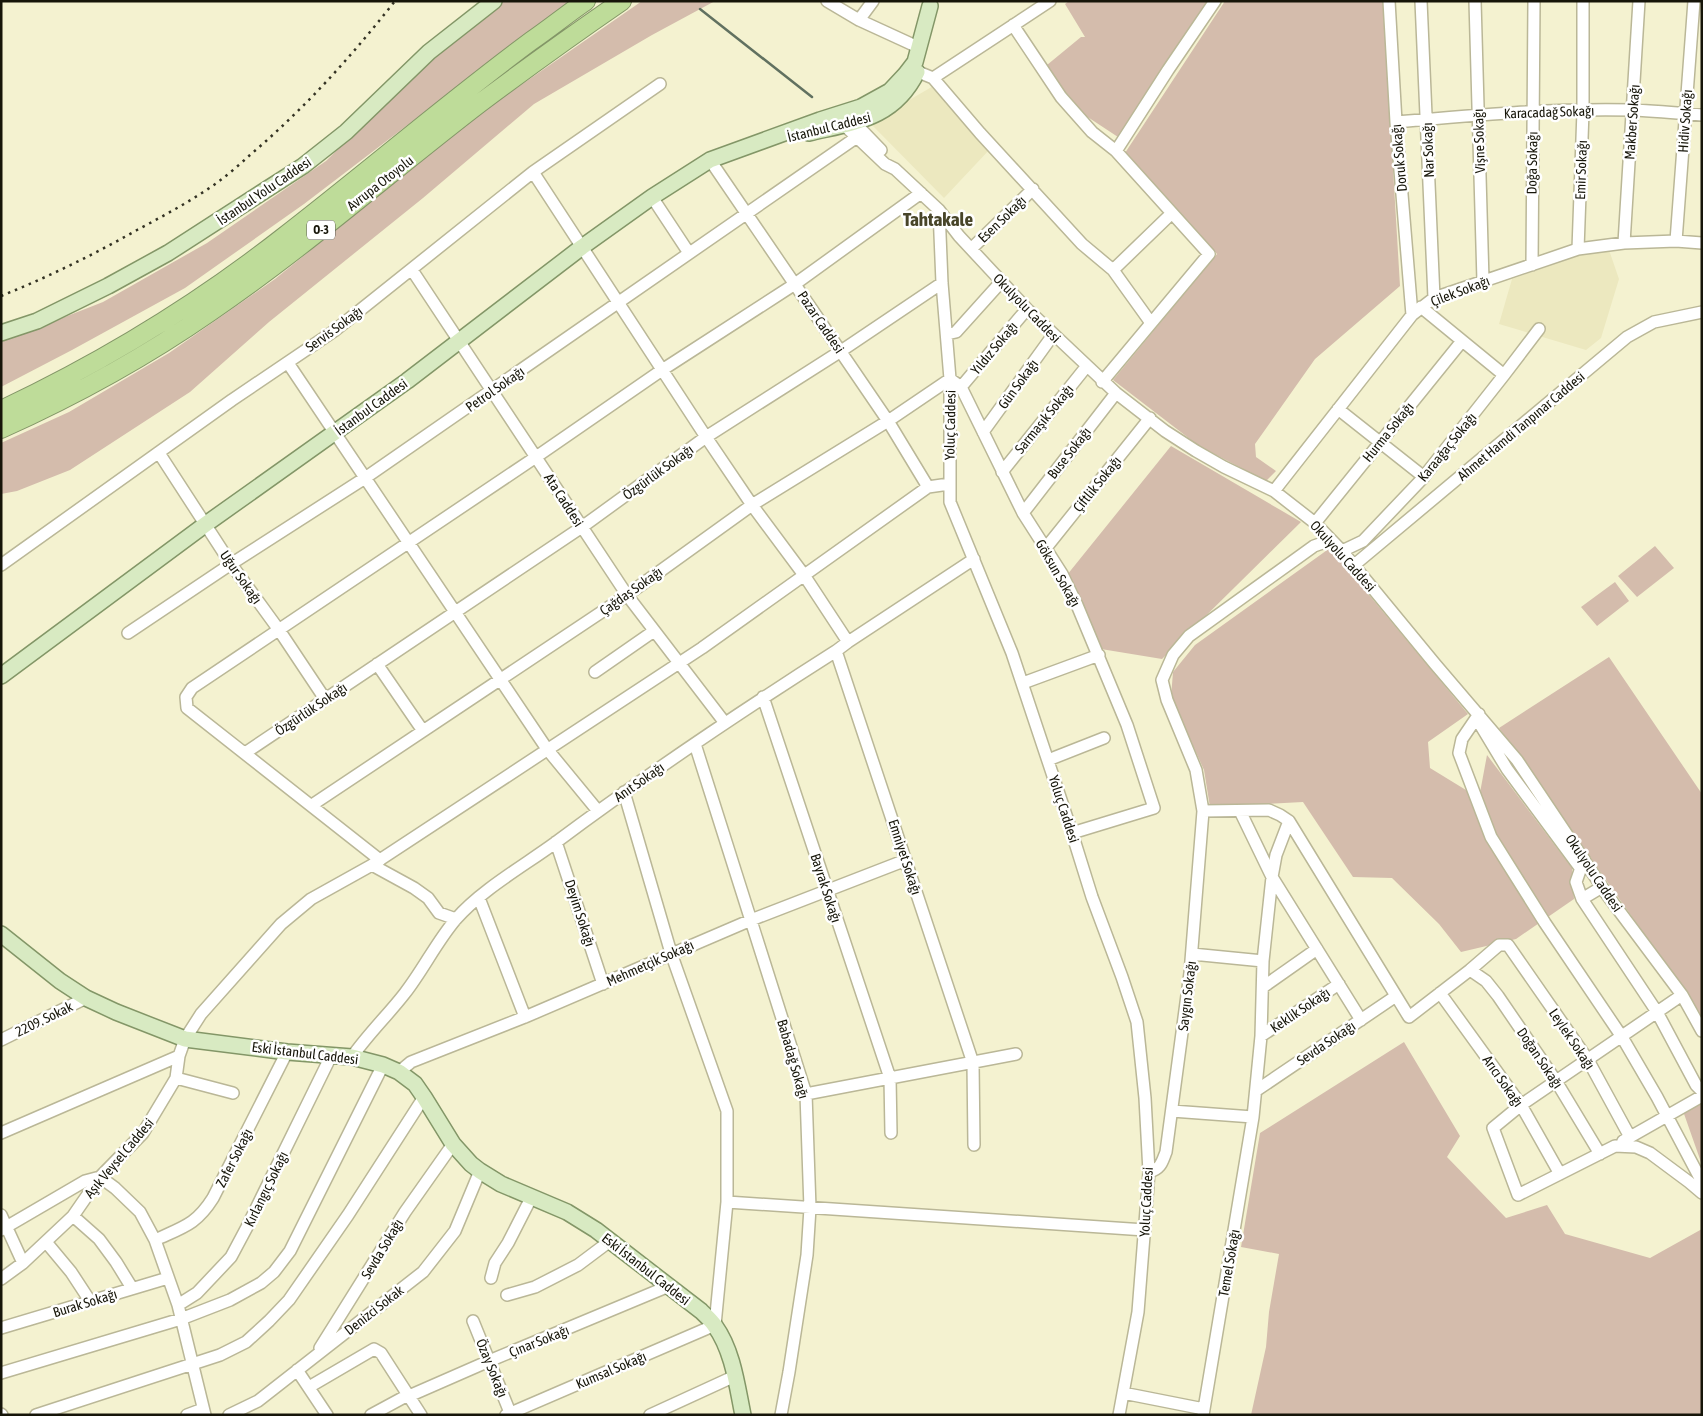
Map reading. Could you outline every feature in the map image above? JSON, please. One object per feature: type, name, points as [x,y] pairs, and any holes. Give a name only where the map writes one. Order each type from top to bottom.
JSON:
[{"type":"highway","name":"Avrupa Otoyolu","points":[[1,410],[90,366],[134,340],[231,276],[324,205],[484,77],[586,1]]},
{"type":"highway","name":"Avrupa Otoyolu","points":[[1,430],[101,380],[209,313],[295,251],[552,49],[622,1]]},
{"type":"main road","name":"İstanbul Yolu Caddesi","points":[[1,334],[37,321],[108,286],[233,213],[302,166],[346,132],[429,52],[491,2]]},
{"type":"main road","name":"İstanbul Caddesi","points":[[744,148],[852,128],[879,114],[892,104],[913,80],[927,3]]},
{"type":"main road","name":"İstanbul Caddesi","points":[[1,676],[206,524],[335,434],[582,247],[652,197],[710,160],[861,107],[890,91],[923,60],[932,25],[927,3]]},
{"type":"main road","points":[[820,120],[842,119],[852,128],[855,119],[862,111],[873,105],[881,96]]},
{"type":"main road","name":"Eski İstanbul Caddesi","points":[[4,941],[86,998],[185,1039],[287,1052],[352,1057],[383,1065],[399,1072],[415,1084],[452,1144],[471,1164],[501,1184],[567,1212],[610,1241],[701,1312],[715,1326],[726,1346],[735,1376],[743,1415]]},
{"type":"street","points":[[827,1],[859,20],[920,48]]},
{"type":"street","points":[[859,20],[873,1]]},
{"type":"street","points":[[933,78],[1050,1]]},
{"type":"street","points":[[1116,151],[1215,1]]},
{"type":"street","name":"Doruk Sokağı","points":[[1388,1],[1412,315]]},
{"type":"street","name":"Nar Sokağı","points":[[1421,1],[1434,298]]},
{"type":"street","name":"Vişne Sokağı","points":[[1475,1],[1483,281]]},
{"type":"street","name":"Doğa Sokağı","points":[[1532,265],[1534,1]]},
{"type":"street","name":"Emir Sokağı","points":[[1578,250],[1583,111],[1583,1]]},
{"type":"street","name":"Makber Sokağı","points":[[1624,243],[1639,1]]},
{"type":"street","name":"Hidiv Sokağı","points":[[1676,241],[1694,1]]},
{"type":"street","points":[[1013,25],[1061,97],[1092,132],[1116,151],[1209,254],[1102,382]]},
{"type":"street","points":[[914,70],[933,78],[980,133],[1082,244],[1113,270],[1151,323]]},
{"type":"street","name":"Servis Sokağı","points":[[1,565],[334,331],[533,172],[660,84]]},
{"type":"street","name":"Karacadağ Sokağı","points":[[1396,122],[1533,112],[1633,110],[1702,115]]},
{"type":"street","name":"Okulyolu Caddesi","points":[[852,128],[891,160],[894,169],[939,210],[1001,282],[1053,336],[1102,382],[1196,451],[1224,468],[1274,491],[1315,523],[1342,551],[1478,716],[1517,760],[1582,864],[1602,886],[1682,995],[1702,1031]]},
{"type":"street","name":"Petrol Sokağı","points":[[128,633],[365,478],[492,391],[618,301],[747,214],[852,128]]},
{"type":"street","name":"Pazar Caddesi","points":[[710,160],[888,421],[928,487]]},
{"type":"street","points":[[533,172],[706,437],[752,505],[804,575],[848,642]]},
{"type":"street","name":"Esen Sokağı","points":[[971,249],[1033,189]]},
{"type":"street","points":[[456,919],[439,913],[428,898],[376,862],[312,805],[187,708],[186,697],[192,688],[536,458],[662,370],[795,284],[921,193]]},
{"type":"street","points":[[652,197],[689,253]]},
{"type":"street","name":"Yoluç Caddesi","points":[[939,210],[942,283],[950,378],[950,502],[998,615],[1023,683],[1092,898],[1137,1022],[1145,1098],[1149,1172],[1138,1312],[1119,1415]]},
{"type":"street","points":[[1113,270],[1172,213]]},
{"type":"street","name":"Çilek Sokağı","points":[[1274,491],[1412,315],[1434,298],[1578,250],[1624,243],[1676,241],[1702,243]]},
{"type":"street","name":"Ata Caddesi","points":[[412,270],[627,595],[725,723]]},
{"type":"street","points":[[946,334],[956,332],[1001,282]]},
{"type":"street","name":"Özgürlük Sokağı","points":[[245,753],[582,527],[706,437],[841,351],[942,283]]},
{"type":"street","points":[[1421,307],[1504,375]]},
{"type":"street","name":"Yıldız Sokağı","points":[[961,387],[1027,309]]},
{"type":"street","name":"Ahmet Hamdi Tanpınar Caddesi","points":[[1353,566],[1627,337],[1654,322],[1702,312]]},
{"type":"street","name":"Karaağaç Sokağı","points":[[1342,551],[1363,541],[1424,477],[1539,329]]},
{"type":"street","name":"Gün Sokağı","points":[[983,432],[1053,336]]},
{"type":"street","name":"Hurma Sokağı","points":[[1315,523],[1462,341]]},
{"type":"street","points":[[288,363],[547,749],[598,811]]},
{"type":"street","name":"Sarmaşık Sokağı","points":[[1002,472],[1086,367]]},
{"type":"street","name":"Göksun Sokağı","points":[[950,378],[961,387],[1023,513],[1062,574],[1078,605],[1127,725],[1154,808],[1072,833]]},
{"type":"street","name":"Çağdaş Sokağı","points":[[312,805],[627,595],[752,505],[888,421],[950,378]]},
{"type":"street","name":"Buse Sokağı","points":[[1023,513],[1116,393]]},
{"type":"street","points":[[1338,409],[1424,477]]},
{"type":"street","name":"Çiftlik Sokağı","points":[[1045,549],[1150,418]]},
{"type":"street","name":"Uğur Sokağı","points":[[159,453],[231,564],[326,699]]},
{"type":"street","points":[[928,487],[949,484]]},
{"type":"street","name":"Aşık Veysel Caddesi","points":[[1,1279],[23,1263],[73,1216],[100,1177],[143,1133],[176,1078],[179,1056],[185,1039],[200,1014],[281,924],[311,899],[376,862],[679,663],[928,487]]},
{"type":"street","name":"Saygın Sokağı","points":[[1149,1172],[1155,1171],[1160,1167],[1166,1152],[1192,954],[1203,811],[1196,770],[1167,700],[1162,680],[1173,655],[1189,636],[1314,546],[1331,540]]},
{"type":"street","name":"Anıt Sokağı","points":[[352,1057],[366,1037],[406,992],[456,919],[479,898],[624,792],[763,697],[974,559]]},
{"type":"street","points":[[595,672],[654,631]]},
{"type":"street","name":"Emniyet Sokağı","points":[[836,651],[973,1063],[974,1145]]},
{"type":"street","points":[[1023,683],[1099,655]]},
{"type":"street","points":[[377,664],[423,731]]},
{"type":"street","name":"Bayrak Sokağı","points":[[763,697],[890,1078],[891,1134]]},
{"type":"street","points":[[1478,716],[1462,739],[1459,753],[1491,837],[1622,1037],[1702,1182]]},
{"type":"street","points":[[1048,760],[1104,738]]},
{"type":"street","name":"Babadağ Sokağı","points":[[695,744],[806,1094],[810,1208],[807,1255],[789,1372],[780,1415]]},
{"type":"street","points":[[624,792],[671,953],[727,1111],[726,1202],[715,1326]]},
{"type":"street","points":[[1203,811],[1269,810],[1289,821],[1409,1016],[1470,970]]},
{"type":"street","points":[[1240,811],[1272,878],[1361,1020]]},
{"type":"street","name":"Temel Sokağı","points":[[1204,1412],[1257,1090],[1262,1036],[1263,962],[1272,878],[1276,855],[1289,821]]},
{"type":"street","name":"Deyim Sokağı","points":[[556,842],[603,984]]},
{"type":"street","name":"Mehmetçik Sokağı","points":[[399,1072],[411,1062],[525,1017],[671,953],[750,920],[906,860]]},
{"type":"street","points":[[1582,864],[1576,882],[1582,900],[1657,1012],[1696,1085],[1702,1091]]},
{"type":"street","points":[[1582,900],[1602,886]]},
{"type":"street","points":[[479,898],[525,1017]]},
{"type":"street","name":"Leylek Sokağı","points":[[1470,970],[1499,945],[1508,945],[1588,1060],[1630,1138]]},
{"type":"street","points":[[1262,987],[1317,949]]},
{"type":"street","points":[[1192,954],[1263,962]]},
{"type":"street","name":"Doğan Sokağı","points":[[1470,970],[1486,981],[1498,996],[1556,1081],[1600,1154]]},
{"type":"street","name":"Keklik Sokağı","points":[[1262,1036],[1339,984]]},
{"type":"street","name":"Arıcı Sokağı","points":[[1440,993],[1521,1105],[1560,1174]]},
{"type":"street","points":[[1682,995],[1521,1105],[1493,1128],[1518,1195],[1630,1138],[1702,1096]]},
{"type":"street","name":"Sevda Sokağı","points":[[1257,1090],[1396,996]]},
{"type":"street","name":"2209. Sokak","points":[[1,1040],[86,998]]},
{"type":"street","name":"Zafer Sokağı","points":[[155,1240],[194,1222],[204,1213],[287,1052]]},
{"type":"street","points":[[806,1094],[1016,1054]]},
{"type":"street","points":[[1,1133],[179,1056]]},
{"type":"street","name":"Kırlangıç Sokağı","points":[[178,1305],[197,1293],[231,1257],[331,1056]]},
{"type":"street","points":[[1,1373],[181,1319],[230,1300],[261,1283],[274,1272],[290,1250],[383,1065]]},
{"type":"street","points":[[176,1078],[233,1092]]},
{"type":"street","points":[[36,1415],[220,1355],[246,1342],[289,1300],[348,1215],[424,1096]]},
{"type":"street","points":[[1172,1111],[1253,1118]]},
{"type":"street","name":"Sevda Sokağı","points":[[315,1356],[405,1212],[452,1144]]},
{"type":"street","points":[[1615,1146],[1636,1148],[1650,1153],[1702,1193]]},
{"type":"street","name":"Denizci Sokak","points":[[229,1415],[258,1401],[423,1272],[455,1231],[480,1171]]},
{"type":"street","points":[[4,1228],[85,1181],[100,1177],[115,1188],[140,1212],[155,1240],[178,1305],[204,1412],[187,1415]]},
{"type":"street","points":[[491,1278],[495,1263],[508,1243],[531,1198]]},
{"type":"street","points":[[726,1202],[1145,1230]]},
{"type":"street","points":[[1,1215],[4,1228],[23,1263]]},
{"type":"street","points":[[73,1216],[99,1239],[132,1288]]},
{"type":"street","points":[[507,1295],[535,1287],[578,1265],[610,1241]]},
{"type":"street","points":[[46,1242],[71,1272],[90,1301]]},
{"type":"street","name":"Burak Sokağı","points":[[1,1328],[168,1278]]},
{"type":"street","name":"Çınar Sokağı","points":[[371,1415],[489,1361],[669,1286]]},
{"type":"street","name":"Özay Sokağı","points":[[473,1321],[509,1414]]},
{"type":"street","name":"Kumsal Sokağı","points":[[509,1414],[715,1326]]},
{"type":"street","points":[[309,1387],[374,1349],[381,1353],[421,1415]]},
{"type":"street","points":[[297,1370],[328,1415]]},
{"type":"street","points":[[650,1415],[735,1376]]},
{"type":"street","points":[[1123,1394],[1204,1412]]},
{"type":"shaded area","points":[[502,1],[570,1],[304,204],[185,288],[1,387],[1,342],[103,302],[207,243],[326,161],[429,59]]},
{"type":"shaded area","points":[[642,1],[715,1],[652,35],[534,104],[423,198],[269,322],[190,392],[70,470],[17,491],[1,494],[1,443],[69,412],[169,353],[275,279],[482,112]]},
{"type":"shaded area","points":[[1069,1],[1208,1],[1118,137],[1077,110],[1047,65],[1081,37],[1085,37],[1065,4]]},
{"type":"shaded area","points":[[1225,1],[1383,1],[1400,286],[1315,359],[1255,444],[1256,457],[1276,471],[1266,481],[1199,446],[1113,380],[1217,254],[1125,153]]},
{"type":"shaded area","points":[[935,85],[991,148],[944,198],[870,123]]},
{"type":"shaded area","points":[[1609,250],[1619,279],[1601,338],[1586,350],[1499,324],[1512,279],[1586,253]]},
{"type":"shaded area","points":[[1171,446],[1301,522],[1162,659],[1101,649],[1067,575]]},
{"type":"shaded area","points":[[1655,546],[1674,568],[1637,597],[1618,576]]},
{"type":"shaded area","points":[[1330,548],[1468,714],[1428,742],[1430,768],[1479,798],[1487,755],[1572,868],[1574,899],[1516,939],[1461,952],[1439,924],[1392,878],[1353,877],[1303,802],[1210,807],[1204,770],[1171,697],[1173,672],[1195,645]]},
{"type":"shaded area","points":[[1615,582],[1629,601],[1597,626],[1581,607]]},
{"type":"shaded area","points":[[1609,657],[1702,794],[1702,1022],[1687,995],[1499,728]]},
{"type":"shaded area","points":[[1404,1042],[1460,1136],[1447,1157],[1506,1218],[1547,1205],[1565,1234],[1650,1258],[1702,1229],[1702,1415],[1251,1415],[1266,1347],[1269,1312],[1279,1254],[1241,1247],[1260,1133]]},
{"type":"shaded area","points":[[1702,1103],[1702,1165],[1683,1111]]},
{"type":"waterway","points":[[700,9],[812,97]]},
{"type":"railway","points":[[1,296],[104,248],[179,207],[218,182],[308,101],[344,62],[395,1]]},
{"type":"district","name":"Tahtakale","points":[[938,219]]}]
